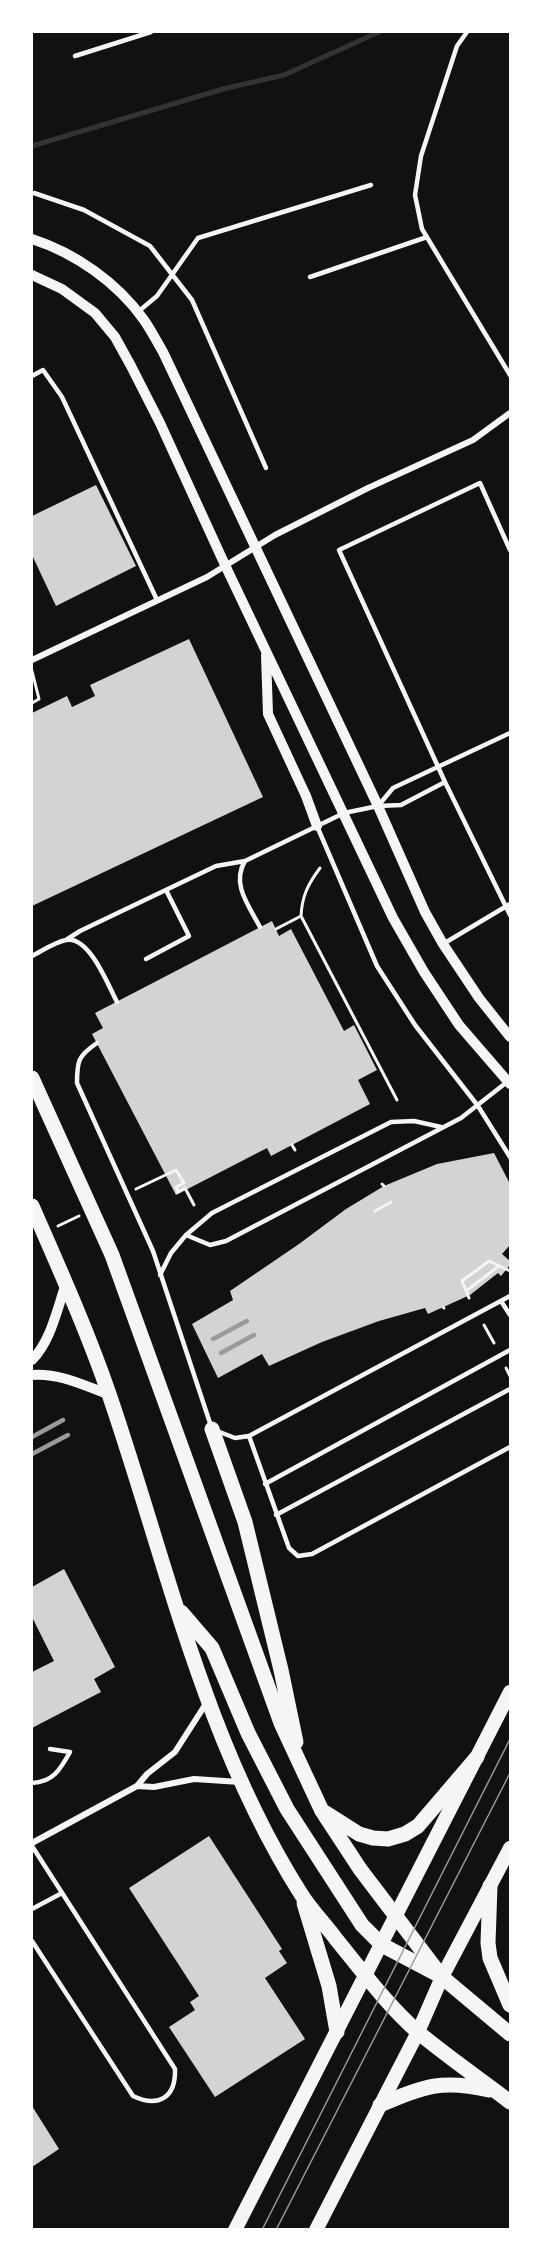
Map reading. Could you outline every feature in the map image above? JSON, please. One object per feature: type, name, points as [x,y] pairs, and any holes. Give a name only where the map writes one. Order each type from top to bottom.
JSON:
[{"type":"highway","points":[[32,1078],[112,1254],[281,1723],[322,1811],[360,1869],[442,1977]]},
{"type":"highway","points":[[32,1206],[110,1395],[175,1606],[207,1701],[240,1782],[302,1895],[365,1976],[418,2032],[510,2102]]},
{"type":"highway","points":[[212,1428],[245,1522],[281,1670],[301,1765]]},
{"type":"highway","points":[[175,1606],[212,1648],[248,1732],[287,1809],[362,1925],[382,1945],[442,1977],[510,2034]]},
{"type":"highway","points":[[322,1811],[359,1834],[388,1839],[405,1834],[418,1826],[477,1757]]},
{"type":"highway","points":[[490,1886],[488,1943],[490,1958],[510,2006]]},
{"type":"highway","points":[[302,1895],[330,1986],[337,2032]]},
{"type":"highway","points":[[380,2105],[426,2087],[447,2084],[469,2085],[497,2092]]},
{"type":"main road","points":[[235,2229],[510,1692]]},
{"type":"main road","points":[[316,2229],[418,2032],[442,1977],[510,1848]]},
{"type":"street","points":[[32,239],[72,255],[112,285],[144,319],[163,352],[378,806],[408,878],[443,944],[479,998],[510,1037]]},
{"type":"street","points":[[32,275],[62,289],[95,313],[115,337],[160,423],[393,918],[424,972],[459,1025],[510,1082]]},
{"type":"street","points":[[32,660],[207,577],[275,535],[368,488],[472,441],[510,413]]},
{"type":"street","points":[[266,649],[268,714],[306,796],[317,826]]},
{"type":"street","points":[[32,1360],[39,1353],[51,1327],[66,1284]]},
{"type":"street","points":[[32,1376],[49,1374],[72,1380],[110,1395]]},
{"type":"street","points":[[32,1845],[137,1786],[147,1774],[175,1752],[207,1701]]},
{"type":"street","points":[[137,1786],[154,1787],[194,1779],[240,1782]]},
{"type":"lane","points":[[75,56],[151,32]]},
{"type":"lane","points":[[467,32],[457,46],[421,156],[415,195],[422,229],[510,375]]},
{"type":"lane","points":[[137,312],[157,297],[198,238],[371,185]]},
{"type":"lane","points":[[34,193],[84,210],[150,246],[192,300],[266,468]]},
{"type":"lane","points":[[310,277],[427,237]]},
{"type":"lane","points":[[32,376],[43,370],[62,397],[157,600]]},
{"type":"lane","points":[[510,550],[480,483],[339,550],[437,766],[508,905],[510,915]]},
{"type":"lane","points":[[378,806],[393,788],[510,734]]},
{"type":"lane","points":[[32,956],[216,866],[245,861],[344,813],[378,806],[401,805],[445,782]]},
{"type":"lane","points":[[317,826],[377,966],[415,1025],[478,1106],[510,1157]]},
{"type":"lane","points":[[245,861],[240,870],[240,889],[260,927]]},
{"type":"lane","points":[[146,959],[189,936],[166,890]]},
{"type":"lane","points":[[443,944],[508,905]]},
{"type":"lane","points":[[66,940],[75,940],[89,949],[117,1002]]},
{"type":"lane","points":[[97,1043],[82,1053],[77,1065],[77,1083],[141,1220],[212,1428],[234,1438],[249,1436],[510,1296]]},
{"type":"lane","points":[[186,1235],[210,1245],[226,1241],[461,1118],[510,1082]]},
{"type":"lane","points":[[160,1275],[171,1253],[186,1235],[212,1213],[391,1122],[414,1121],[443,1127]]},
{"type":"lane","points":[[501,1301],[510,1315]]},
{"type":"lane","points":[[265,1484],[510,1350]]},
{"type":"lane","points":[[276,1515],[510,1389]]},
{"type":"lane","points":[[249,1436],[289,1548],[298,1556],[312,1554],[510,1447]]},
{"type":"lane","points":[[32,1783],[50,1780],[70,1752],[50,1749]]},
{"type":"lane","points":[[32,1845],[175,2069],[176,2082],[167,2096],[156,2102],[143,2101],[133,2096],[32,1941]]},
{"type":"lane","points":[[32,1909],[62,1893]]},
{"type":"path","points":[[32,668],[39,699],[32,703]]},
{"type":"path","points":[[320,868],[307,885],[302,899],[301,916],[398,1100]]},
{"type":"path","points":[[276,929],[301,916]]},
{"type":"path","points":[[292,1145],[295,1150]]},
{"type":"path","points":[[165,1175],[176,1170],[184,1183],[176,1187],[178,1192],[186,1188],[194,1205]]},
{"type":"path","points":[[375,1211],[392,1202]]},
{"type":"path","points":[[469,1298],[462,1281],[489,1261],[509,1270]]},
{"type":"path","points":[[466,1291],[499,1266]]},
{"type":"path","points":[[484,1325],[494,1343]]},
{"type":"path","points":[[484,1337],[489,1334]]},
{"type":"path","points":[[506,1368],[510,1376]]},
{"type":"building","points":[[96,485],[136,566],[56,606],[32,555],[32,516]]},
{"type":"building","points":[[189,639],[263,797],[32,906],[32,713],[67,696],[72,707],[95,696],[90,685]]},
{"type":"building","points":[[272,921],[279,936],[291,929],[344,1031],[354,1025],[377,1070],[358,1080],[370,1104],[271,1156],[267,1148],[176,1195],[92,1034],[103,1028],[95,1013]]},
{"type":"building","points":[[494,1153],[510,1184],[510,1245],[502,1254],[510,1261],[510,1265],[501,1276],[498,1273],[470,1295],[428,1314],[425,1308],[379,1321],[322,1342],[269,1366],[262,1354],[218,1378],[192,1324],[233,1300],[230,1291],[346,1209],[384,1186],[437,1164]]},
{"type":"building","points":[[64,1569],[115,1667],[94,1679],[101,1692],[32,1728],[32,1672],[54,1661],[32,1617],[32,1587]]},
{"type":"building","points":[[209,1836],[282,1949],[279,1951],[287,1963],[265,1978],[305,2039],[215,2097],[169,2027],[195,2010],[190,2002],[199,1996],[129,1888]]},
{"type":"building","points":[[32,2106],[59,2149],[32,2167]]},
{"type":"waterway","points":[[32,146],[223,89],[284,75],[379,32]]},
{"type":"tram line","points":[[262,2230],[510,1739]]},
{"type":"tram line","points":[[276,2230],[510,1773]]},
{"type":"railway","points":[[213,1339],[247,1321]]},
{"type":"railway","points":[[221,1353],[254,1335]]},
{"type":"railway","points":[[32,1437],[63,1420]]},
{"type":"railway","points":[[32,1454],[68,1435]]}]
